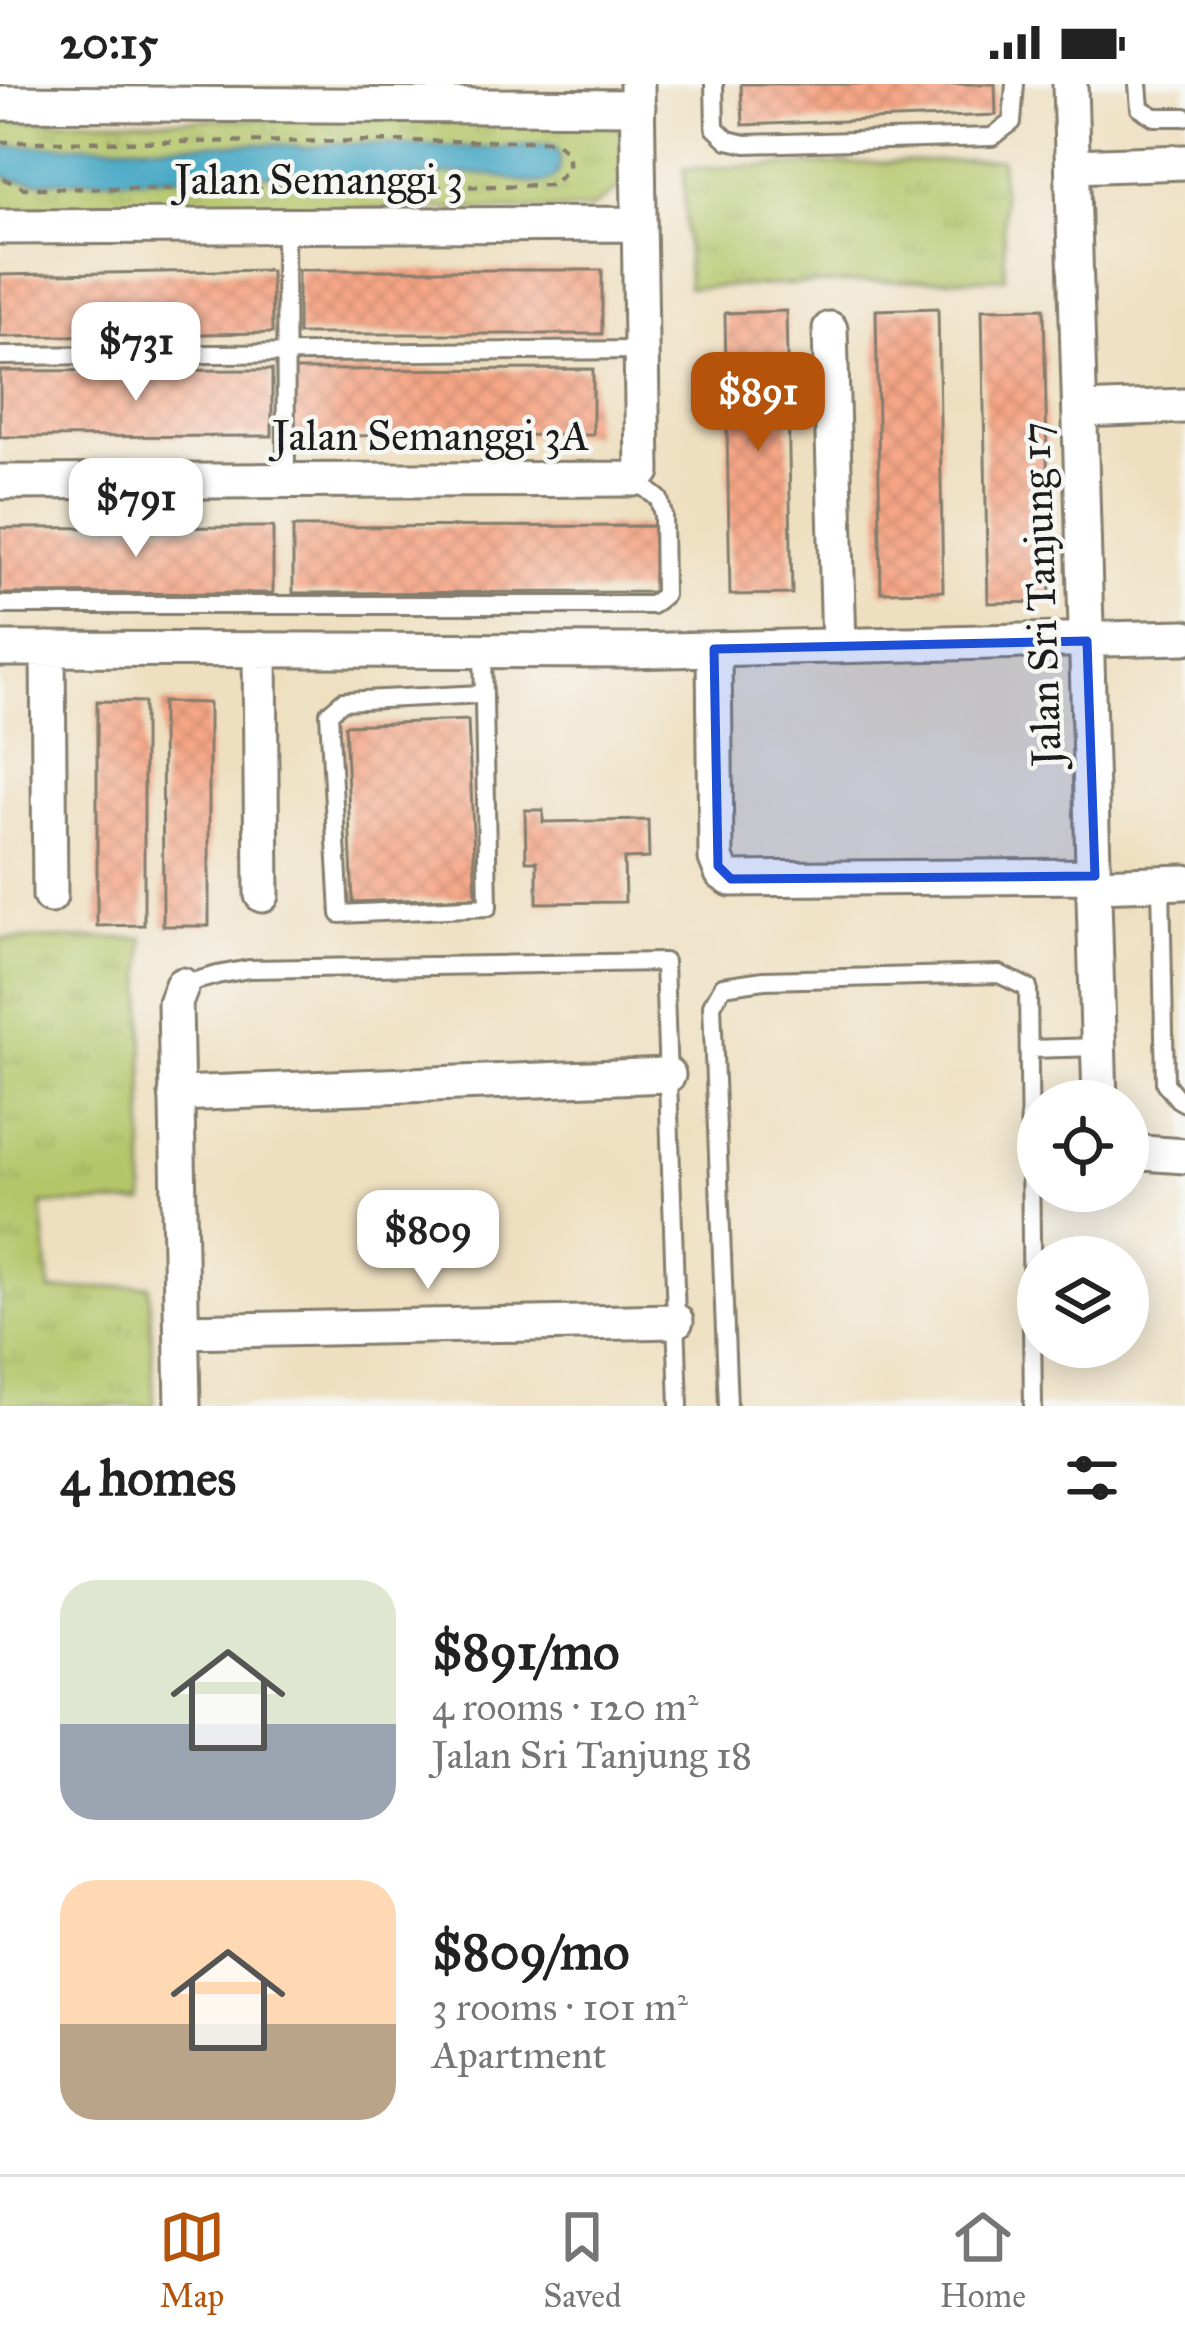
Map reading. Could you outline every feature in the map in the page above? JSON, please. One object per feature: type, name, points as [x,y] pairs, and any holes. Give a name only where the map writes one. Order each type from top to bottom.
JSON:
[{"type":"street","name":"Jalan Sri Tanjung 17","points":[[1070,84],[1100,1080]]},
{"type":"street","points":[[0,104],[284,94],[637,95],[638,475]]},
{"type":"street","points":[[1072,166],[1185,162]]},
{"type":"street","name":"Jalan Semanggi 3","points":[[0,226],[639,224]]},
{"type":"street","points":[[830,329],[838,646]]},
{"type":"street","points":[[1080,410],[1185,406]]},
{"type":"street","name":"Jalan Semanggi 3A","points":[[0,482],[638,475]]},
{"type":"street","points":[[0,649],[629,651],[1185,637]]},
{"type":"street","points":[[48,649],[50,896]]},
{"type":"street","points":[[260,649],[262,896]]},
{"type":"street","points":[[714,649],[716,858],[722,873],[731,879],[1173,882]]},
{"type":"street","points":[[182,986],[175,1003],[183,1406]]},
{"type":"street","points":[[176,1094],[668,1075]]},
{"type":"street","points":[[1149,1154],[1185,1156]]},
{"type":"street","points":[[182,1331],[676,1321]]},
{"type":"lane","points":[[714,84],[716,128],[728,140],[746,144],[992,137],[1012,122],[1015,84]]},
{"type":"lane","points":[[1138,84],[1139,108],[1155,117],[1185,117]]},
{"type":"lane","points":[[285,226],[286,481]]},
{"type":"lane","points":[[0,356],[641,350]]},
{"type":"lane","points":[[0,605],[652,605],[664,595],[663,514],[659,499],[638,475]]},
{"type":"lane","points":[[482,694],[344,701],[329,713],[340,914],[488,907],[483,650]]},
{"type":"lane","points":[[1173,882],[1165,1084],[1185,1103]]},
{"type":"lane","points":[[182,986],[249,969],[664,962],[679,1406]]},
{"type":"lane","points":[[728,1406],[712,1005],[723,986],[764,980],[999,974],[1028,988],[1034,1406]]},
{"type":"lane","points":[[1029,1049],[1099,1047]]},
{"type":"path","points":[[0,142],[554,141],[566,150],[568,159],[568,169],[552,185],[24,188],[0,177]]},
{"type":"highlighted area","points":[[1087,641],[1095,876],[731,879],[718,866],[714,649]]},
{"type":"green space","points":[[594,117],[631,133],[631,180],[590,209],[0,210],[0,121]]},
{"type":"green space","points":[[1001,159],[1005,278],[688,288],[684,169]]},
{"type":"green space","points":[[143,938],[144,1203],[42,1204],[50,1291],[149,1285],[154,1406],[0,1406],[0,939]]},
{"type":"water","points":[[337,143],[493,148],[548,144],[557,147],[560,165],[551,180],[536,183],[472,174],[367,182],[256,174],[35,182],[12,180],[0,173],[0,148],[5,146],[278,144],[305,148]]},
{"type":"building","points":[[741,84],[995,84],[996,115],[743,125]]},
{"type":"building","points":[[271,270],[272,333],[0,337],[0,275]]},
{"type":"building","points":[[298,270],[602,270],[602,334],[298,334]]},
{"type":"building","points":[[938,308],[943,591],[881,592],[876,310]]},
{"type":"building","points":[[1044,308],[1050,602],[988,603],[982,309]]},
{"type":"building","points":[[786,311],[792,594],[730,595],[725,313]]},
{"type":"building","points":[[593,369],[593,435],[293,436],[293,370]]},
{"type":"building","points":[[272,370],[272,436],[0,437],[0,371]]},
{"type":"building","points":[[654,526],[654,592],[293,593],[293,527]]},
{"type":"building","points":[[273,527],[273,593],[0,594],[0,528]]},
{"type":"building","points":[[97,701],[144,702],[144,925],[97,926]]},
{"type":"building","points":[[162,702],[209,703],[209,926],[163,926]]},
{"type":"building","points":[[468,720],[476,897],[353,902],[345,725]]},
{"type":"building","points":[[525,810],[543,810],[543,822],[648,820],[649,858],[624,859],[625,902],[537,903],[537,861],[526,861]]}]
